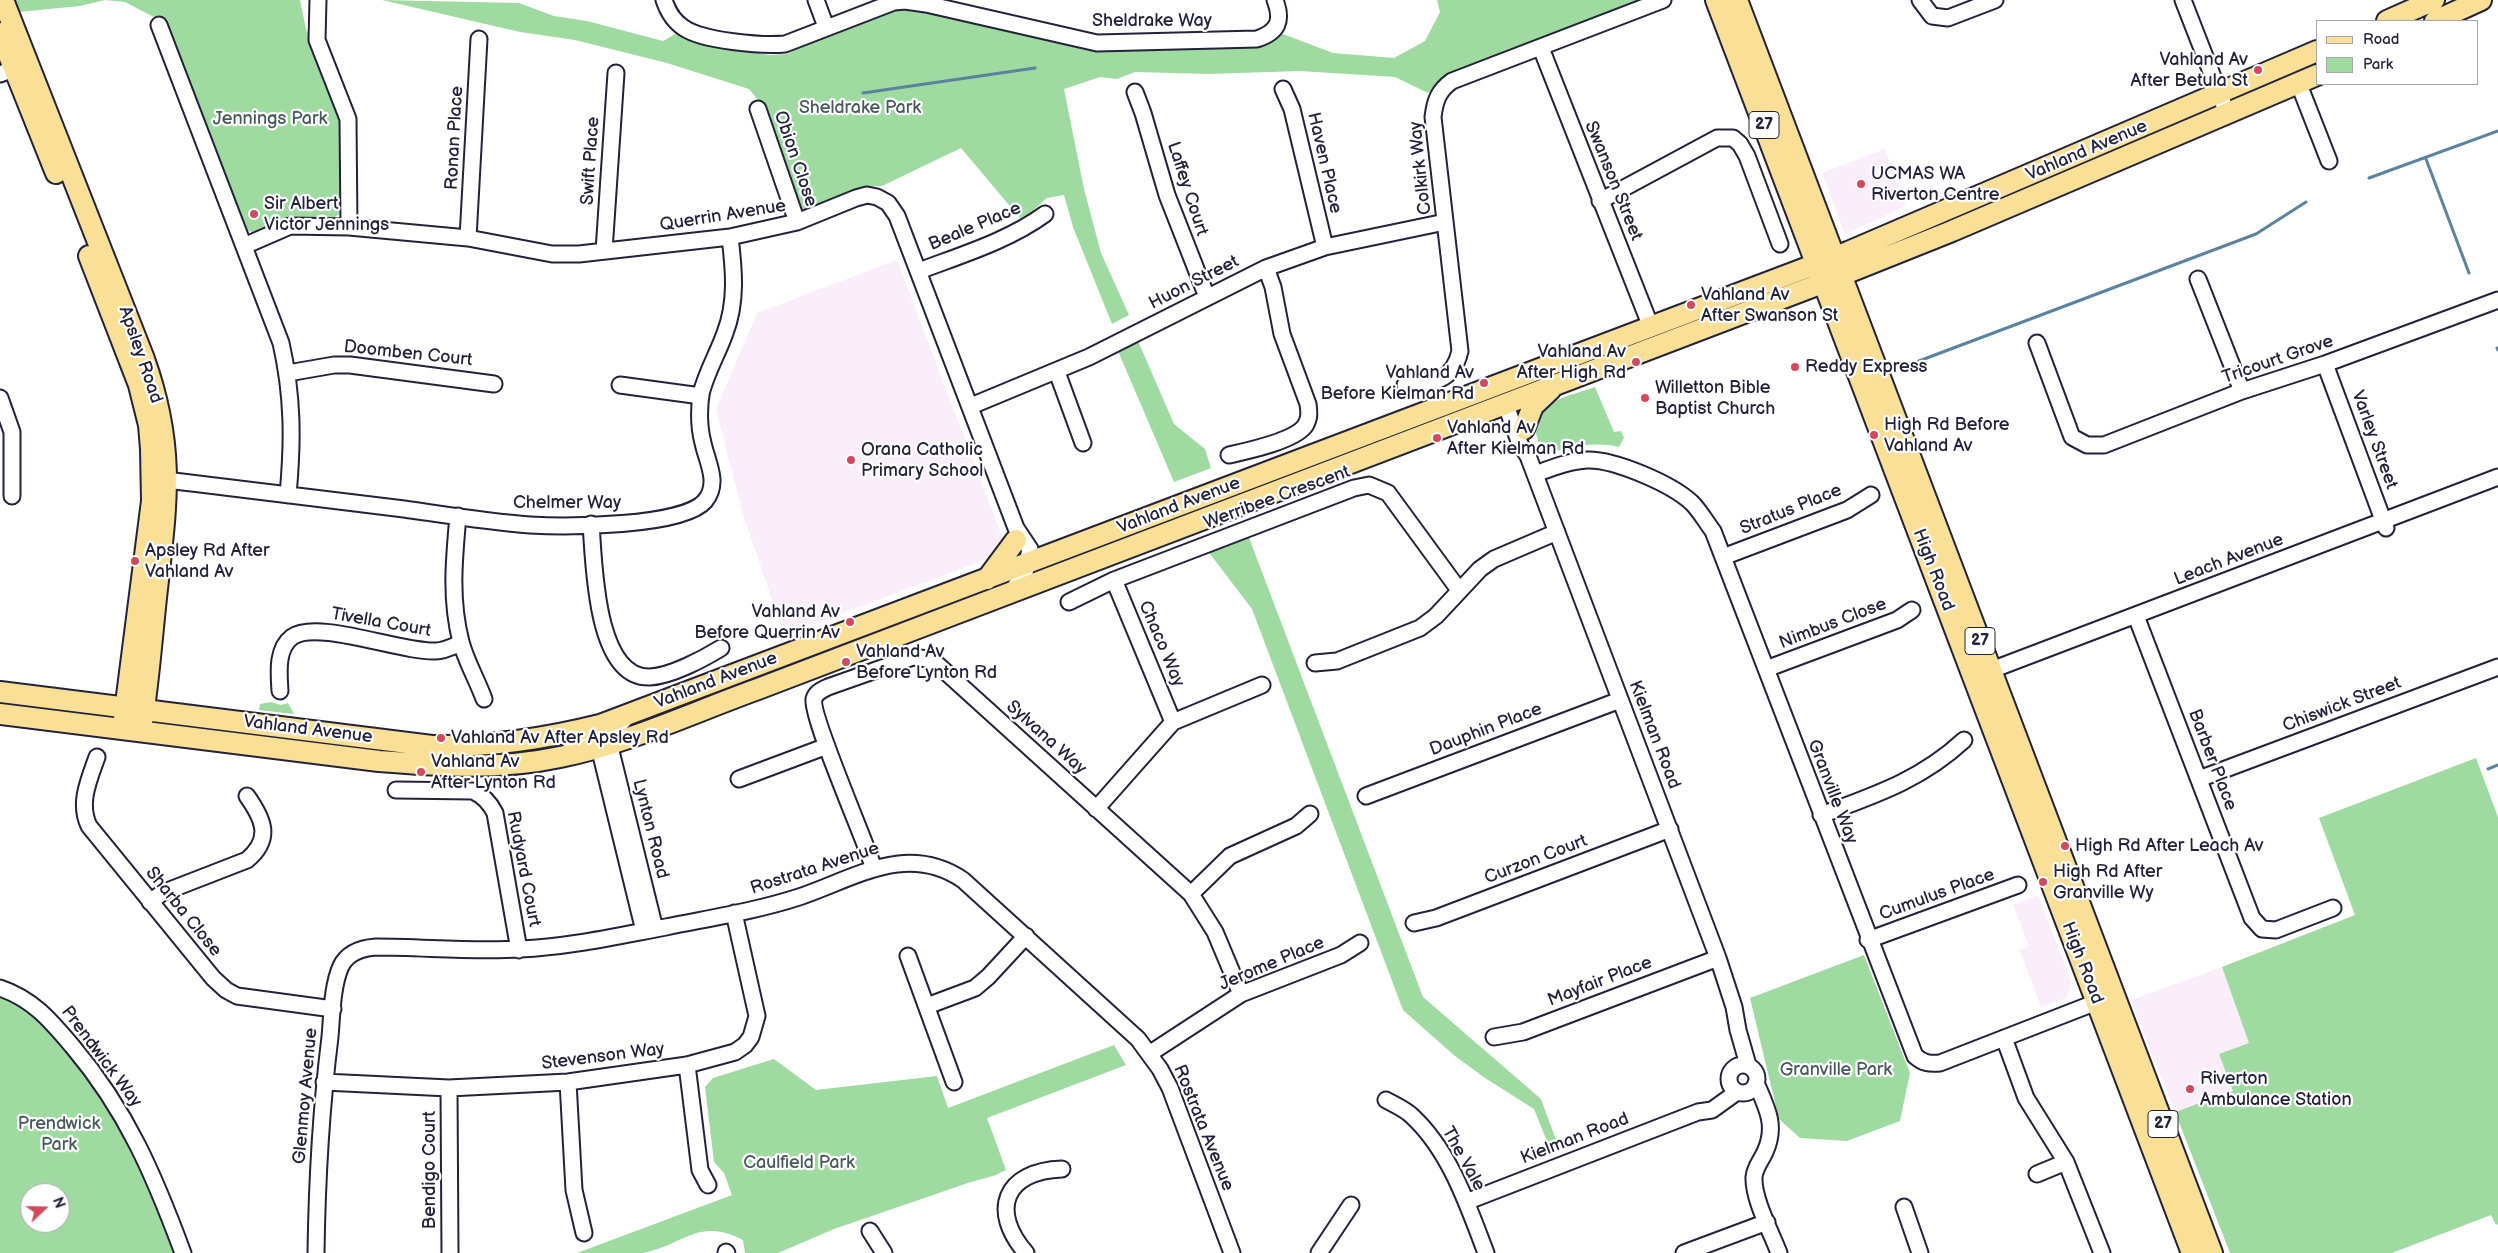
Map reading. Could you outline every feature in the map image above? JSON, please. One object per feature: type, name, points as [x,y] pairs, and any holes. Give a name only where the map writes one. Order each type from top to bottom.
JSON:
[{"type":"main road","name":"Apsley Road","points":[[3,0],[14,69]]},
{"type":"main road","name":"High Road","points":[[1716,0],[1830,270]]},
{"type":"main road","name":"High Road","points":[[1737,0],[1830,270],[2105,998],[2192,1253]]},
{"type":"main road","points":[[2389,20],[2434,0]]},
{"type":"main road","points":[[2437,20],[2482,0]]},
{"type":"main road","name":"Apsley Road","points":[[0,33],[139,385],[160,481],[142,584],[132,730]]},
{"type":"main road","name":"Vahland Avenue","points":[[2223,104],[2316,52]]},
{"type":"main road","name":"Vahland Avenue","points":[[0,714],[379,761],[458,767],[539,761],[604,744],[1507,407],[2223,104],[2308,79]]},
{"type":"main road","name":"Vahland Avenue","points":[[0,692],[432,746],[482,746],[524,742],[600,725],[1651,327],[1830,270]]},
{"type":"main road","points":[[1456,401],[1472,403],[1494,396],[1507,407],[1514,391],[1530,372]]},
{"type":"main road","points":[[1524,429],[1533,406],[1556,385]]},
{"type":"main road","points":[[987,578],[1016,534]]},
{"type":"main road","name":"High Road","points":[[2105,998],[2212,1253]]},
{"type":"street","points":[[318,0],[317,40],[348,119],[349,228]]},
{"type":"street","name":"Sheldrake Way","points":[[664,0],[669,14],[684,28],[696,33],[754,45],[785,44],[894,2],[914,1],[1097,43],[1258,39],[1270,35],[1278,25],[1278,8],[1275,0]]},
{"type":"street","points":[[816,0],[826,27]]},
{"type":"street","name":"Colkirk Way","points":[[1405,385],[1427,384],[1443,378],[1457,364],[1460,351],[1433,117],[1435,102],[1443,88],[1452,81],[1663,0]]},
{"type":"street","points":[[1920,0],[1932,16],[1948,18],[1995,0]]},
{"type":"street","points":[[2183,0],[2223,104]]},
{"type":"street","points":[[159,25],[281,343],[288,373],[292,426],[288,495]]},
{"type":"street","name":"Ronan Place","points":[[468,238],[479,39]]},
{"type":"street","name":"Swanson Street","points":[[1541,48],[1651,327]]},
{"type":"street","name":"Swift Place","points":[[604,251],[616,73]]},
{"type":"street","points":[[2308,79],[2329,161]]},
{"type":"street","name":"Haven Place","points":[[1283,89],[1292,109],[1325,247]]},
{"type":"street","name":"Laffey Court","points":[[1135,92],[1144,113],[1172,210],[1208,297]]},
{"type":"street","name":"Obion Close","points":[[758,109],[797,222]]},
{"type":"street","points":[[1600,201],[1717,138],[1733,138],[1740,144],[1746,156],[1780,244]]},
{"type":"street","name":"Querrin Avenue","points":[[244,246],[290,226],[349,228],[468,238],[552,254],[579,254],[730,237],[797,222],[867,195],[877,197],[888,203],[897,216],[970,406],[1016,534],[1030,549],[1028,563]]},
{"type":"street","name":"Beale Place","points":[[918,271],[984,246],[1032,224],[1045,214]]},
{"type":"street","name":"Huon Street","points":[[970,406],[1057,372],[1266,268],[1325,247],[1445,222]]},
{"type":"street","name":"Chelmer Way","points":[[160,481],[530,524],[592,524],[666,518],[695,508],[705,501],[711,490],[713,478],[703,442],[700,417],[701,396],[730,319],[734,276],[730,237]]},
{"type":"street","points":[[1229,455],[1252,450],[1297,434],[1304,427],[1310,416],[1308,404],[1282,334],[1273,287],[1266,268]]},
{"type":"street","points":[[2198,280],[2242,391]]},
{"type":"street","name":"Tricourt Grove","points":[[2037,343],[2072,437],[2087,446],[2104,445],[2242,391],[2325,364],[2498,300]]},
{"type":"street","name":"Doomben Court","points":[[288,373],[334,364],[494,384]]},
{"type":"street","name":"Varley Street","points":[[2325,364],[2385,525]]},
{"type":"street","points":[[1057,372],[1083,444]]},
{"type":"street","points":[[620,386],[701,396]]},
{"type":"street","points":[[0,398],[12,432],[12,496]]},
{"type":"street","name":"Kielman Road","points":[[1507,407],[1524,429],[1528,456]]},
{"type":"street","name":"Kielman Road","points":[[1466,1202],[1698,1112],[1712,1110],[1742,1080],[1734,1007],[1718,958],[1535,474],[1528,456],[1520,444],[1507,407]]},
{"type":"street","name":"Granville Way","points":[[1535,474],[1566,463],[1588,460],[1620,465],[1650,478],[1692,503],[1713,531],[1911,1051],[1921,1062],[1931,1064],[1940,1062],[2105,998]]},
{"type":"street","name":"Leach Avenue","points":[[1984,678],[2385,525],[2498,477]]},
{"type":"street","name":"Werribee Crescent","points":[[1069,602],[1114,580],[1354,488],[1369,485],[1388,493],[1459,590]]},
{"type":"street","name":"Leach Avenue","points":[[2385,525],[2498,488]]},
{"type":"street","name":"Stratus Place","points":[[1723,557],[1847,510],[1871,495]]},
{"type":"street","points":[[458,516],[453,583],[455,610],[461,643],[484,699]]},
{"type":"street","points":[[592,524],[599,604],[613,653],[624,669],[641,676],[661,675],[707,656],[721,648]]},
{"type":"street","points":[[1315,663],[1337,661],[1420,628],[1436,616],[1459,590],[1494,559],[1557,532]]},
{"type":"street","points":[[1012,591],[1025,573],[1028,563],[1046,570],[1062,572]]},
{"type":"street","name":"Chaco Way","points":[[1114,580],[1173,722]]},
{"type":"street","name":"Nimbus Close","points":[[1766,669],[1897,620],[1912,610]]},
{"type":"street","name":"Barber Place","points":[[2138,620],[2252,918],[2262,929],[2276,930],[2333,908]]},
{"type":"street","name":"Tivella Court","points":[[280,691],[278,670],[282,650],[292,637],[315,630],[436,652],[461,643]]},
{"type":"street","name":"Sylvana Way","points":[[874,869],[827,746],[814,704],[818,693],[828,687],[904,659],[920,657],[938,665],[1191,894],[1216,932],[1241,994]]},
{"type":"street","name":"Chiswick Street","points":[[2199,779],[2498,666]]},
{"type":"street","points":[[1096,809],[1173,722],[1262,685]]},
{"type":"street","name":"Dauphin Place","points":[[1366,796],[1620,700]]},
{"type":"street","points":[[524,742],[535,746],[586,737],[604,744],[633,712]]},
{"type":"street","points":[[1821,815],[1911,779],[1942,760],[1964,740]]},
{"type":"street","name":"Lynton Road","points":[[604,744],[649,930]]},
{"type":"street","points":[[739,779],[827,746]]},
{"type":"street","name":"Sharba Close","points":[[97,757],[84,802],[86,819],[89,826],[218,984],[231,994],[333,1009]]},
{"type":"street","name":"Rudyard Court","points":[[396,790],[474,791],[480,794],[491,806],[495,813],[519,950]]},
{"type":"street","points":[[150,902],[162,893],[247,860],[258,851],[264,838],[263,829],[258,812],[247,796]]},
{"type":"street","points":[[1191,894],[1230,856],[1296,826],[1310,814]]},
{"type":"street","name":"Curzon Court","points":[[1414,923],[1436,918],[1670,829]]},
{"type":"street","name":"Rostrata Avenue","points":[[356,951],[376,947],[519,950],[589,941],[734,913],[798,898],[874,869],[901,863],[921,862],[949,870],[963,880],[1123,1023],[1149,1054],[1163,1075],[1178,1106],[1232,1253]]},
{"type":"street","name":"Cumulus Place","points":[[1868,940],[2018,885]]},
{"type":"street","name":"Stevenson Way","points":[[324,1082],[449,1088],[568,1082],[687,1065],[735,1052],[745,1045],[756,1025],[756,1003],[734,913]]},
{"type":"street","points":[[927,1006],[976,988],[1026,936]]},
{"type":"street","name":"Jerome Place","points":[[1149,1054],[1241,994],[1341,955],[1360,943]]},
{"type":"street","name":"Glenmoy Avenue","points":[[316,1253],[318,1163],[324,1082],[333,1009],[341,966],[348,956],[356,951]]},
{"type":"street","points":[[908,956],[954,1082]]},
{"type":"street","name":"Mayfair Place","points":[[1494,1036],[1523,1032],[1718,958]]},
{"type":"street","name":"Prendwick Way","points":[[0,988],[28,1000],[46,1015],[102,1084],[130,1127],[144,1154],[183,1253]]},
{"type":"street","points":[[2004,1038],[2026,1098],[2066,1162],[2102,1253]]},
{"type":"street","points":[[687,1065],[700,1170],[708,1186]]},
{"type":"street","points":[[1742,1080],[1771,1116],[1770,1138],[1755,1170],[1754,1186],[1779,1253]]},
{"type":"street","points":[[568,1082],[574,1190],[584,1233]]},
{"type":"street","name":"Bendigo Court","points":[[449,1088],[450,1253]]},
{"type":"street","name":"The Vale","points":[[1386,1100],[1411,1114],[1430,1135],[1466,1202],[1486,1253]]},
{"type":"street","points":[[2037,1174],[2066,1162]]},
{"type":"street","points":[[1026,1253],[1018,1241],[1008,1216],[1006,1204],[1009,1194],[1021,1178],[1033,1172],[1062,1169]]},
{"type":"street","points":[[1324,1251],[1351,1205]]},
{"type":"street","points":[[1904,1207],[1920,1253]]},
{"type":"street","points":[[1684,1253],[1767,1222]]},
{"type":"street","points":[[870,1231],[884,1253]]},
{"type":"shaded area","points":[[1885,149],[1906,206],[1845,234],[1822,173]]},
{"type":"shaded area","name":"Orana Catholic Primary School","points":[[897,260],[1004,542],[993,557],[784,635],[742,511],[716,409],[757,313]]},
{"type":"shaded area","points":[[2038,895],[2072,984],[2066,998],[2041,1007],[2020,950],[2029,946],[2013,905]]},
{"type":"shaded area","points":[[2222,967],[2250,1043],[2233,1091],[2175,1112],[2131,1000]]},
{"type":"green space","points":[[15,0],[105,0],[80,6],[19,12]]},
{"type":"green space","name":"Jennings Park","points":[[105,0],[300,0],[306,29],[341,122],[343,194],[339,214],[331,220],[258,233],[248,231],[240,225],[165,23],[125,2]]},
{"type":"green space","name":"Sheldrake Park","points":[[382,0],[519,3],[554,16],[587,21],[663,41],[677,33],[691,40],[769,55],[787,54],[821,37],[901,7],[919,9],[1109,49],[1264,45],[1283,34],[1333,53],[1394,58],[1425,41],[1440,12],[1437,0],[1642,0],[1440,83],[1428,93],[1395,77],[1300,71],[1208,74],[1135,72],[1117,79],[1100,77],[1064,89],[1084,189],[1101,253],[1129,315],[1112,324],[1073,227],[1064,195],[1047,198],[1030,213],[1020,218],[961,148],[882,186],[867,187],[807,211],[797,207],[758,100],[749,89],[667,63],[575,40],[520,32]]},
{"type":"green space","points":[[1138,341],[1174,424],[1205,449],[1211,468],[1174,482],[1118,351]]},
{"type":"green space","points":[[1595,387],[1614,432],[1621,431],[1624,438],[1619,447],[1592,445],[1548,453],[1540,448],[1534,425],[1544,409],[1559,399]]},
{"type":"green space","points":[[1248,535],[1423,997],[1541,1099],[1559,1148],[1551,1151],[1534,1109],[1485,1078],[1455,1056],[1403,1010],[1252,609],[1207,550]]},
{"type":"green space","points":[[271,702],[281,705],[288,703],[294,714],[259,710],[260,704]]},
{"type":"green space","points":[[2476,758],[2498,817],[2498,1224],[2496,1225],[2491,1215],[2392,1253],[2230,1253],[2175,1112],[2233,1091],[2219,1054],[2249,1043],[2222,967],[2355,915],[2319,818]]},
{"type":"green space","name":"Granville Park","points":[[1864,955],[1910,1073],[1900,1121],[1847,1141],[1800,1138],[1779,1119],[1750,998]]},
{"type":"green space","name":"Prendwick Park","points":[[0,994],[27,1007],[84,1069],[136,1151],[176,1253],[0,1253]]},
{"type":"green space","name":"Caulfield Park","points":[[1114,1045],[1126,1065],[987,1118],[1006,1170],[996,1175],[834,1229],[778,1253],[745,1253],[743,1240],[714,1231],[692,1235],[643,1253],[577,1253],[732,1195],[724,1173],[714,1162],[705,1087],[713,1078],[774,1059],[816,1090],[937,1076],[948,1108]]},
{"type":"waterway","points":[[863,93],[1035,68]]},
{"type":"waterway","points":[[2369,178],[2498,131]]},
{"type":"waterway","points":[[2426,159],[2469,273]]},
{"type":"waterway","points":[[1903,367],[2256,234],[2306,202]]},
{"type":"waterway","points":[[2488,769],[2498,765]]},
{"type":"place","name":"Vahland Av After Betula St","points":[[2258,70]]},
{"type":"place","name":"UCMAS WA Riverton Centre","points":[[1861,184]]},
{"type":"place","name":"Sir Albert Victor Jennings","points":[[254,214]]},
{"type":"place","name":"Vahland Av After Swanson St","points":[[1691,305]]},
{"type":"place","name":"Vahland Av After High Rd","points":[[1636,362]]},
{"type":"place","name":"Reddy Express","points":[[1795,367]]},
{"type":"place","name":"Vahland Av Before Kielman Rd","points":[[1484,383]]},
{"type":"place","name":"Willetton Bible Baptist Church","points":[[1645,398]]},
{"type":"place","name":"High Rd Before Vahland Av","points":[[1874,435]]},
{"type":"place","name":"Vahland Av After Kielman Rd","points":[[1437,438]]},
{"type":"place","name":"Orana Catholic Primary School","points":[[851,460]]},
{"type":"place","name":"Apsley Rd After Vahland Av","points":[[135,561]]},
{"type":"place","name":"Vahland Av Before Querrin Av","points":[[850,622]]},
{"type":"place","name":"Vahland Av Before Lynton Rd","points":[[846,662]]},
{"type":"place","name":"Vahland Av After Apsley Rd","points":[[441,738]]},
{"type":"place","name":"Vahland Av After Lynton Rd","points":[[421,772]]},
{"type":"place","name":"High Rd After Leach Av","points":[[2065,846]]},
{"type":"place","name":"High Rd After Granville Wy","points":[[2043,882]]},
{"type":"place","name":"Riverton Ambulance Station","points":[[2190,1089]]}]
